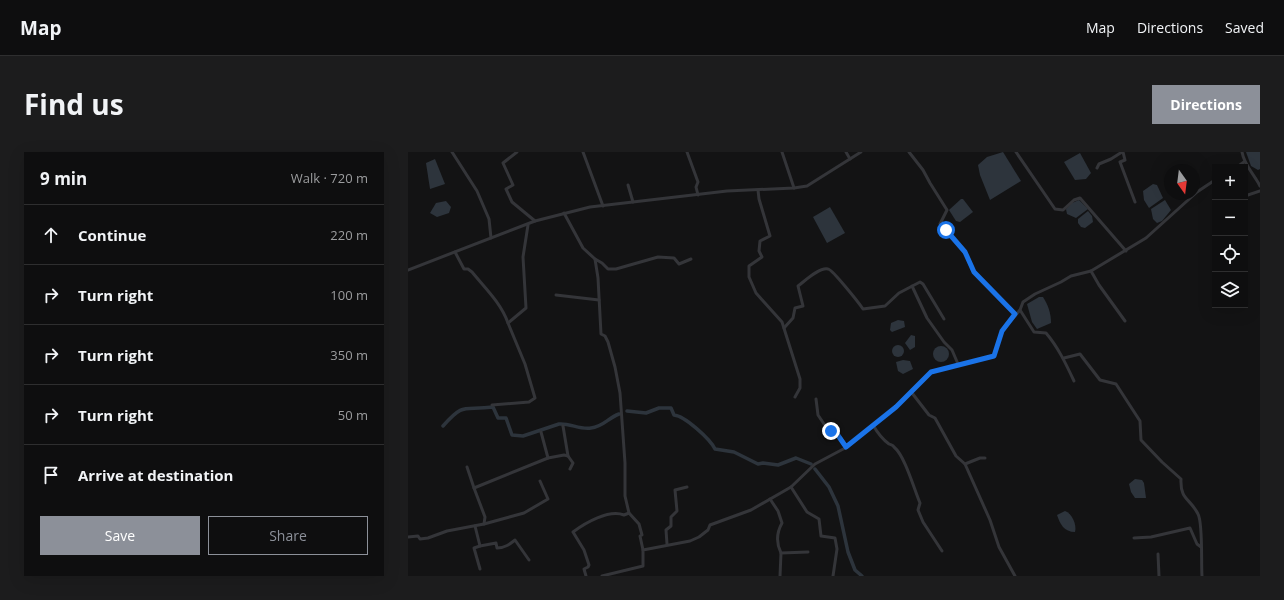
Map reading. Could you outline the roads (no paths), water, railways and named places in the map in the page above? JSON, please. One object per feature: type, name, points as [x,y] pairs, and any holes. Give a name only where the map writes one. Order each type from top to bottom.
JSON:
[{"type":"street","points":[[452,152],[477,191],[489,220],[491,238]]},
{"type":"street","points":[[517,152],[503,163],[513,185],[506,189],[512,202],[536,222]]},
{"type":"street","points":[[583,152],[603,206]]},
{"type":"street","points":[[687,152],[698,182],[696,187],[698,196]]},
{"type":"street","points":[[782,152],[794,188]]},
{"type":"street","points":[[846,152],[850,159]]},
{"type":"street","points":[[408,270],[491,238],[564,213],[633,202],[807,186],[861,152]]},
{"type":"street","points":[[909,152],[924,170],[946,210],[940,224],[965,252],[974,272],[1015,314]]},
{"type":"street","points":[[1016,152],[1055,209],[1063,210],[1074,200],[1080,198],[1126,251]]},
{"type":"street","points":[[1097,168],[1099,164],[1123,152],[1125,160],[1120,162],[1135,202]]},
{"type":"street","points":[[1242,152],[1244,162],[1253,173],[1260,186]]},
{"type":"street","points":[[643,550],[679,542],[681,544],[695,539],[708,530],[710,525],[751,510],[791,487],[815,464],[846,447],[912,393],[931,372],[994,356],[1002,331],[1020,310],[1023,302],[1035,294],[1071,276],[1091,271],[1126,251],[1154,232],[1188,199],[1212,182]]},
{"type":"street","points":[[628,185],[633,202]]},
{"type":"street","points":[[758,190],[758,199],[770,236],[760,241],[759,251],[762,257],[749,266],[749,277],[756,293],[782,322],[791,346],[800,379],[800,388],[796,398]]},
{"type":"street","points":[[1248,195],[1260,191]]},
{"type":"street","points":[[564,213],[583,248],[608,269],[616,269],[658,257],[674,258],[679,264],[692,259]]},
{"type":"street","points":[[508,323],[526,308],[523,257],[528,225]]},
{"type":"street","points":[[455,252],[464,270],[468,269],[472,272],[505,315],[525,364],[535,398],[529,402],[492,405]]},
{"type":"street","points":[[595,259],[601,334],[605,336],[608,342],[620,393],[625,463],[623,489],[629,513],[639,524],[642,535],[640,536],[643,550],[643,566],[602,576]]},
{"type":"street","points":[[784,328],[793,318],[795,308],[803,306],[798,286],[826,268],[832,270],[839,281],[852,293],[863,309],[884,306],[895,296],[920,282],[923,284],[944,319]]},
{"type":"street","points":[[1091,271],[1125,322]]},
{"type":"street","points":[[912,286],[924,314],[944,342],[952,350],[958,364]]},
{"type":"street","points":[[556,295],[599,300]]},
{"type":"street","points":[[1020,310],[1034,332],[1046,332],[1064,358],[1074,381]]},
{"type":"street","points":[[1064,358],[1080,354],[1100,380],[1116,384],[1140,421],[1141,440],[1181,479],[1180,488],[1184,497],[1199,514],[1202,576]]},
{"type":"street","points":[[912,393],[938,423],[956,456],[964,464],[991,524],[999,547],[1015,576]]},
{"type":"street","points":[[816,399],[818,416],[828,428],[841,438],[846,447]]},
{"type":"street","points":[[873,425],[881,437],[894,446],[909,472],[910,481],[920,503],[918,510],[923,522],[942,551]]},
{"type":"street","points":[[563,426],[568,456],[573,463],[570,469]]},
{"type":"street","points":[[541,432],[548,458]]},
{"type":"street","points":[[474,488],[548,458],[564,455],[568,456]]},
{"type":"street","points":[[964,464],[980,458],[985,458]]},
{"type":"street","points":[[466,467],[485,517],[484,524]]},
{"type":"street","points":[[408,537],[418,536],[420,540],[447,531],[484,524],[524,513],[548,499],[540,481]]},
{"type":"street","points":[[667,544],[666,530],[671,526],[671,517],[676,510],[675,490],[687,487]]},
{"type":"street","points":[[791,487],[807,512],[819,519],[821,536],[835,538],[837,549],[834,576]]},
{"type":"street","points":[[770,499],[778,510],[782,523],[778,527],[777,541],[781,553],[780,576]]},
{"type":"street","points":[[586,576],[584,569],[589,565],[584,550],[573,532],[610,513],[619,513],[624,515],[629,513]]},
{"type":"street","points":[[475,526],[480,546]]},
{"type":"street","points":[[1134,538],[1151,537],[1190,528],[1196,544],[1201,547]]},
{"type":"street","points":[[480,569],[474,548],[496,543],[497,548],[499,548],[508,546],[516,540],[529,560]]},
{"type":"street","points":[[781,553],[808,552]]},
{"type":"street","points":[[1158,554],[1159,576]]},
{"type":"waterway","points":[[443,426],[456,413],[470,408],[493,407],[498,418],[506,418],[512,435],[523,436],[559,424],[567,424],[583,428],[595,427],[619,414]]},
{"type":"waterway","points":[[627,411],[646,413],[659,408],[671,408],[674,415],[684,419],[697,429],[715,449],[734,452],[758,464],[763,463],[778,465],[796,458],[811,464]]},
{"type":"waterway","points":[[815,469],[829,487],[838,506],[848,552],[855,570],[862,576]]}]
